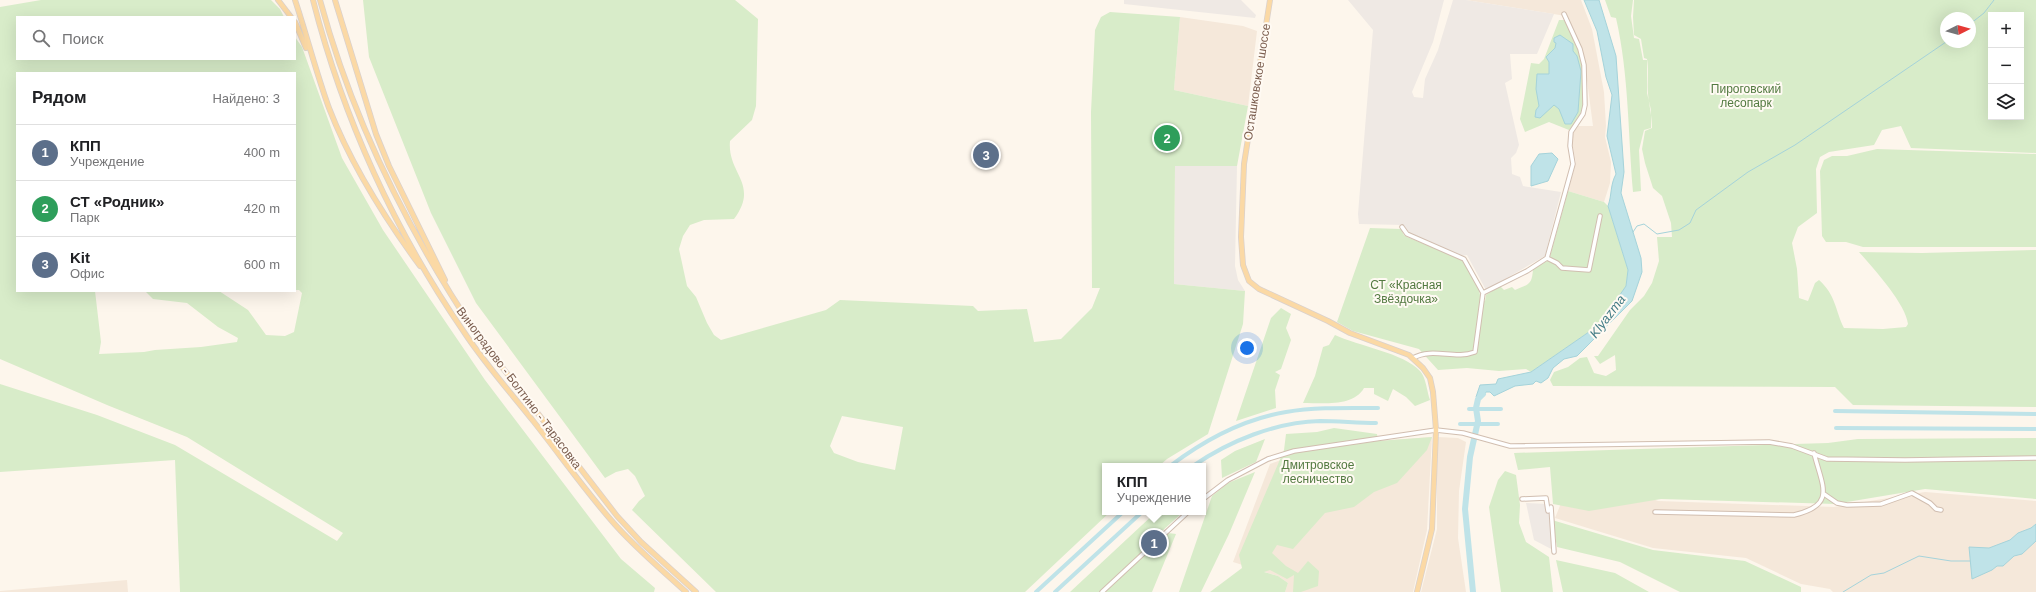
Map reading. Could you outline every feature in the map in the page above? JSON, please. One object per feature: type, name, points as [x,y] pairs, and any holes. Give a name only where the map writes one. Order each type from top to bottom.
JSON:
[{"type":"main road","points":[[278,0],[290,16]]},
{"type":"main road","points":[[295,0],[313,64]]},
{"type":"main road","name":"Виноградово - Болтино - Тарасовка","points":[[321,0],[338,60],[374,153],[411,227],[458,307],[475,332],[617,516],[641,542],[696,592]]},
{"type":"main road","points":[[335,0],[358,79],[389,166],[458,307]]},
{"type":"main road","name":"Осташковское шоссе","points":[[1270,0],[1244,164],[1241,237],[1243,266],[1249,281],[1259,289],[1328,321],[1350,333],[1414,358]]},
{"type":"main road","name":"Виноградово - Болтино - Тарасовка","points":[[313,1],[343,97],[366,155],[395,216],[435,287],[465,334],[612,521],[686,592]]},
{"type":"main road","points":[[296,24],[313,64],[329,109],[352,160],[397,234],[435,287]]},
{"type":"main road","points":[[1414,358],[1430,378],[1433,392],[1436,430],[1432,529],[1417,592]]},
{"type":"street","points":[[1484,293],[1527,271],[1547,258],[1573,164],[1570,142],[1571,132],[1582,114],[1585,105],[1584,65],[1580,49],[1564,14]]},
{"type":"street","points":[[1547,258],[1557,263],[1562,268],[1589,270],[1600,216]]},
{"type":"street","points":[[1402,227],[1407,234],[1464,259],[1484,293],[1475,352],[1466,355],[1426,353],[1414,358]]},
{"type":"street","points":[[1206,496],[1228,480],[1268,459],[1294,451],[1436,430],[1463,434],[1510,446],[1769,442],[1792,446],[1827,459],[1905,460],[2036,458]]},
{"type":"street","points":[[1655,512],[1794,514],[1809,511],[1820,504],[1824,494],[1814,453]]},
{"type":"street","points":[[1824,494],[1837,503],[1847,505],[1881,504],[1912,493],[1930,503],[1936,509],[1941,510]]},
{"type":"street","points":[[1522,499],[1546,498],[1548,511]]},
{"type":"street","points":[[1551,506],[1554,552]]},
{"type":"street","points":[[1102,592],[1184,515]]},
{"type":"shaded area","points":[[1124,0],[1241,0],[1256,15],[1255,18],[1124,4]]},
{"type":"shaded area","points":[[1348,0],[1444,0],[1433,42],[1412,92],[1414,97],[1423,98],[1425,79],[1438,50],[1453,0],[1466,0],[1554,14],[1537,54],[1510,54],[1512,79],[1505,83],[1519,145],[1516,153],[1511,158],[1512,174],[1520,177],[1523,186],[1561,192],[1545,256],[1486,290],[1467,255],[1461,256],[1410,233],[1403,225],[1359,224],[1358,214],[1373,30]]},
{"type":"shaded area","points":[[1466,0],[1581,0],[1592,29],[1604,92],[1606,126],[1605,137],[1611,162],[1610,183],[1604,202],[1568,191],[1576,163],[1571,137],[1578,126],[1593,126],[1585,65],[1566,16]]},
{"type":"shaded area","points":[[1180,17],[1243,26],[1257,31],[1248,106],[1174,90]]},
{"type":"shaded area","points":[[1175,166],[1237,166],[1235,266],[1238,280],[1245,291],[1174,284]]},
{"type":"shaded area","points":[[1432,437],[1427,530],[1413,592],[1285,592],[1288,583],[1278,576],[1233,562],[1270,464],[1297,454],[1377,441]]},
{"type":"shaded area","points":[[1437,437],[1458,438],[1466,442],[1459,491],[1458,538],[1466,592],[1421,592],[1437,529]]},
{"type":"shaded area","points":[[1575,469],[1658,501],[1834,507],[1925,492],[2036,501],[2036,592],[1833,592],[1830,589],[1801,584],[1746,558],[1653,548],[1555,518]]},
{"type":"shaded area","points":[[1526,503],[1548,504],[1553,550],[1534,540]]},
{"type":"shaded area","points":[[127,580],[128,592],[0,592],[0,591]]},
{"type":"green space","points":[[41,0],[271,0],[280,9],[284,16],[16,16],[16,60],[296,60],[296,38],[302,47],[342,158],[383,230],[485,380],[621,559],[655,588],[654,592],[180,592],[175,460],[0,472],[0,384],[97,415],[175,445],[337,541],[343,533],[187,437],[107,405],[0,359],[0,7]]},
{"type":"green space","points":[[363,0],[735,0],[758,19],[756,106],[752,120],[730,141],[730,152],[743,188],[744,197],[741,207],[734,219],[704,220],[690,225],[683,236],[679,249],[687,286],[696,297],[714,335],[721,340],[826,310],[840,300],[973,306],[978,311],[1027,309],[1034,342],[1061,339],[1092,308],[1100,288],[1092,288],[1091,112],[1095,30],[1101,17],[1110,12],[1180,17],[1174,90],[1248,106],[1237,166],[1175,166],[1174,284],[1245,291],[1243,324],[1208,434],[1162,463],[1102,463],[1102,515],[1107,515],[1025,592],[716,592],[632,510],[645,496],[635,476],[628,469],[616,472],[605,478],[476,303],[431,213],[369,57]],"holes":[[[842,416],[903,427],[895,470],[858,462],[834,453],[830,446]]]},
{"type":"green space","points":[[1605,0],[1633,0],[1631,16],[1634,38],[1639,39],[1643,60],[1647,60],[1647,93],[1651,110],[1651,128],[1644,130],[1639,150],[1641,191],[1633,192],[1628,105],[1620,39],[1616,18],[1611,17]]},
{"type":"green space","name":"Пироговский лесопарк","points":[[1634,0],[2036,0],[2036,153],[1911,148],[1901,126],[1882,130],[1874,145],[1829,152],[1820,157],[1816,169],[1817,213],[1798,227],[1792,243],[1797,269],[1799,298],[1808,301],[1815,283],[1819,280],[1829,291],[1844,328],[1883,329],[1906,327],[1908,324],[1906,316],[1895,297],[1859,252],[1922,253],[2036,250],[2036,407],[1853,405],[1835,387],[1553,386],[1550,380],[1554,372],[1568,367],[1580,358],[1587,357],[1594,373],[1606,376],[1616,370],[1615,355],[1600,364],[1594,356],[1598,356],[1630,310],[1644,296],[1652,283],[1659,261],[1657,237],[1672,237],[1671,223],[1662,196],[1653,188],[1642,149],[1645,131],[1652,128],[1652,124],[1648,94],[1647,59],[1644,58],[1641,39],[1634,35]]},
{"type":"green space","points":[[1559,20],[1565,20],[1575,41],[1583,65],[1583,106],[1579,119],[1569,130],[1549,122],[1525,132],[1520,119],[1531,63],[1539,64],[1544,59]]},
{"type":"green space","points":[[1877,149],[2036,154],[2036,247],[1863,247],[1846,242],[1826,242],[1822,236],[1820,171],[1824,160],[1832,156],[1847,156]]},
{"type":"green space","name":"СТ «Красная Звёздочка»","points":[[1568,191],[1604,202],[1608,206],[1628,270],[1626,286],[1599,325],[1531,372],[1526,369],[1499,371],[1467,368],[1438,370],[1419,349],[1353,331],[1337,322],[1370,228],[1401,229],[1407,237],[1461,259],[1464,261],[1479,290],[1481,300],[1485,301],[1486,295],[1500,286],[1504,290],[1512,287],[1515,290],[1527,285],[1531,281],[1533,269],[1549,260]]},
{"type":"green space","points":[[1281,308],[1291,314],[1286,328],[1291,340],[1281,369],[1275,372],[1280,375],[1275,390],[1276,408],[1236,421],[1271,318]]},
{"type":"green space","points":[[1335,335],[1403,359],[1413,365],[1424,377],[1430,400],[1415,406],[1406,397],[1393,389],[1388,401],[1374,394],[1374,388],[1364,388],[1353,398],[1337,403],[1303,403],[1315,376],[1323,347],[1329,345]]},
{"type":"green space","name":"Дмитровское лесничество","points":[[1334,428],[1377,434],[1378,441],[1432,437],[1427,450],[1397,483],[1374,492],[1354,507],[1325,513],[1293,549],[1277,545],[1272,553],[1286,566],[1298,573],[1308,561],[1319,571],[1318,586],[1301,592],[1293,592],[1294,575],[1287,579],[1270,570],[1264,572],[1278,576],[1288,583],[1285,592],[1210,592],[1242,568],[1239,555],[1284,450],[1286,434],[1317,432]]},
{"type":"green space","points":[[2036,438],[2036,499],[1925,489],[1835,504],[1661,499],[1589,511],[1553,504],[1550,467],[1518,470],[1514,453],[1828,443],[1858,439]]},
{"type":"green space","points":[[1265,439],[1256,462],[1222,478],[1221,460],[1235,451]]},
{"type":"green space","points":[[1505,471],[1516,475],[1520,505],[1519,523],[1526,542],[1549,557],[1553,592],[1501,592],[1489,507],[1498,480]]},
{"type":"green space","points":[[1255,472],[1229,534],[1201,592],[1179,592],[1212,496],[1228,483]]},
{"type":"green space","points":[[1153,515],[1180,515],[1161,532],[1176,534],[1152,592],[1070,592]]},
{"type":"green space","points":[[1552,520],[1653,550],[1745,561],[1801,587],[1801,592],[1680,592],[1620,562],[1557,547]]},
{"type":"green space","points":[[1556,560],[1615,573],[1649,592],[1563,592]]},
{"type":"water","points":[[1584,0],[1599,0],[1616,56],[1624,172],[1621,193],[1641,258],[1642,272],[1632,301],[1577,356],[1564,359],[1553,368],[1548,378],[1541,383],[1536,381],[1533,384],[1515,386],[1494,396],[1490,392],[1486,392],[1480,400],[1476,397],[1480,385],[1496,384],[1498,379],[1531,372],[1599,325],[1626,286],[1628,270],[1608,206],[1616,174],[1607,136],[1612,95],[1606,77],[1597,31]]},
{"type":"water","points":[[1560,35],[1573,44],[1573,51],[1577,56],[1581,71],[1578,112],[1571,124],[1565,124],[1559,109],[1554,105],[1540,118],[1535,117],[1536,110],[1539,106],[1536,89],[1537,74],[1549,74],[1549,62],[1546,57],[1555,48],[1556,43],[1554,42],[1554,38]]},
{"type":"water","points":[[1552,153],[1558,159],[1548,181],[1531,186],[1531,166],[1539,154]]},
{"type":"water","points":[[2036,524],[2036,541],[2022,554],[2014,556],[2003,566],[1997,566],[1992,570],[1972,579],[1969,547],[1989,548],[2010,540],[2018,533],[2031,528]]},
{"type":"waterway","points":[[1976,19],[1984,13],[1994,0]]},
{"type":"waterway","points":[[1633,232],[1637,226],[1644,224],[1657,234],[1679,230],[1690,223],[1696,210],[1748,172],[1795,145],[1940,46]]},
{"type":"waterway","name":"Klyazma","points":[[1473,592],[1465,509],[1470,457],[1478,421],[1476,408],[1478,399],[1483,394]]},
{"type":"waterway","points":[[1174,463],[1196,448],[1225,432],[1270,415],[1309,409],[1378,408]]},
{"type":"waterway","points":[[1469,409],[1501,409]]},
{"type":"waterway","points":[[1835,411],[2036,414]]},
{"type":"waterway","points":[[1198,463],[1237,441],[1254,434],[1287,425],[1320,421],[1376,423]]},
{"type":"waterway","name":"Klyazma","points":[[1460,424],[1498,424]]},
{"type":"waterway","points":[[1836,428],[2036,429]]},
{"type":"waterway","points":[[1036,592],[1120,515]]},
{"type":"waterway","points":[[1055,592],[1139,515]]},
{"type":"waterway","points":[[1843,592],[1871,575],[1884,573],[1919,556],[1951,561],[1970,561]]},
{"type":"place","name":"СТ «Родник»","points":[[1167,138]]},
{"type":"place","name":"Kit","points":[[986,155]]},
{"type":"place","name":"КПП","points":[[1154,543]]}]
